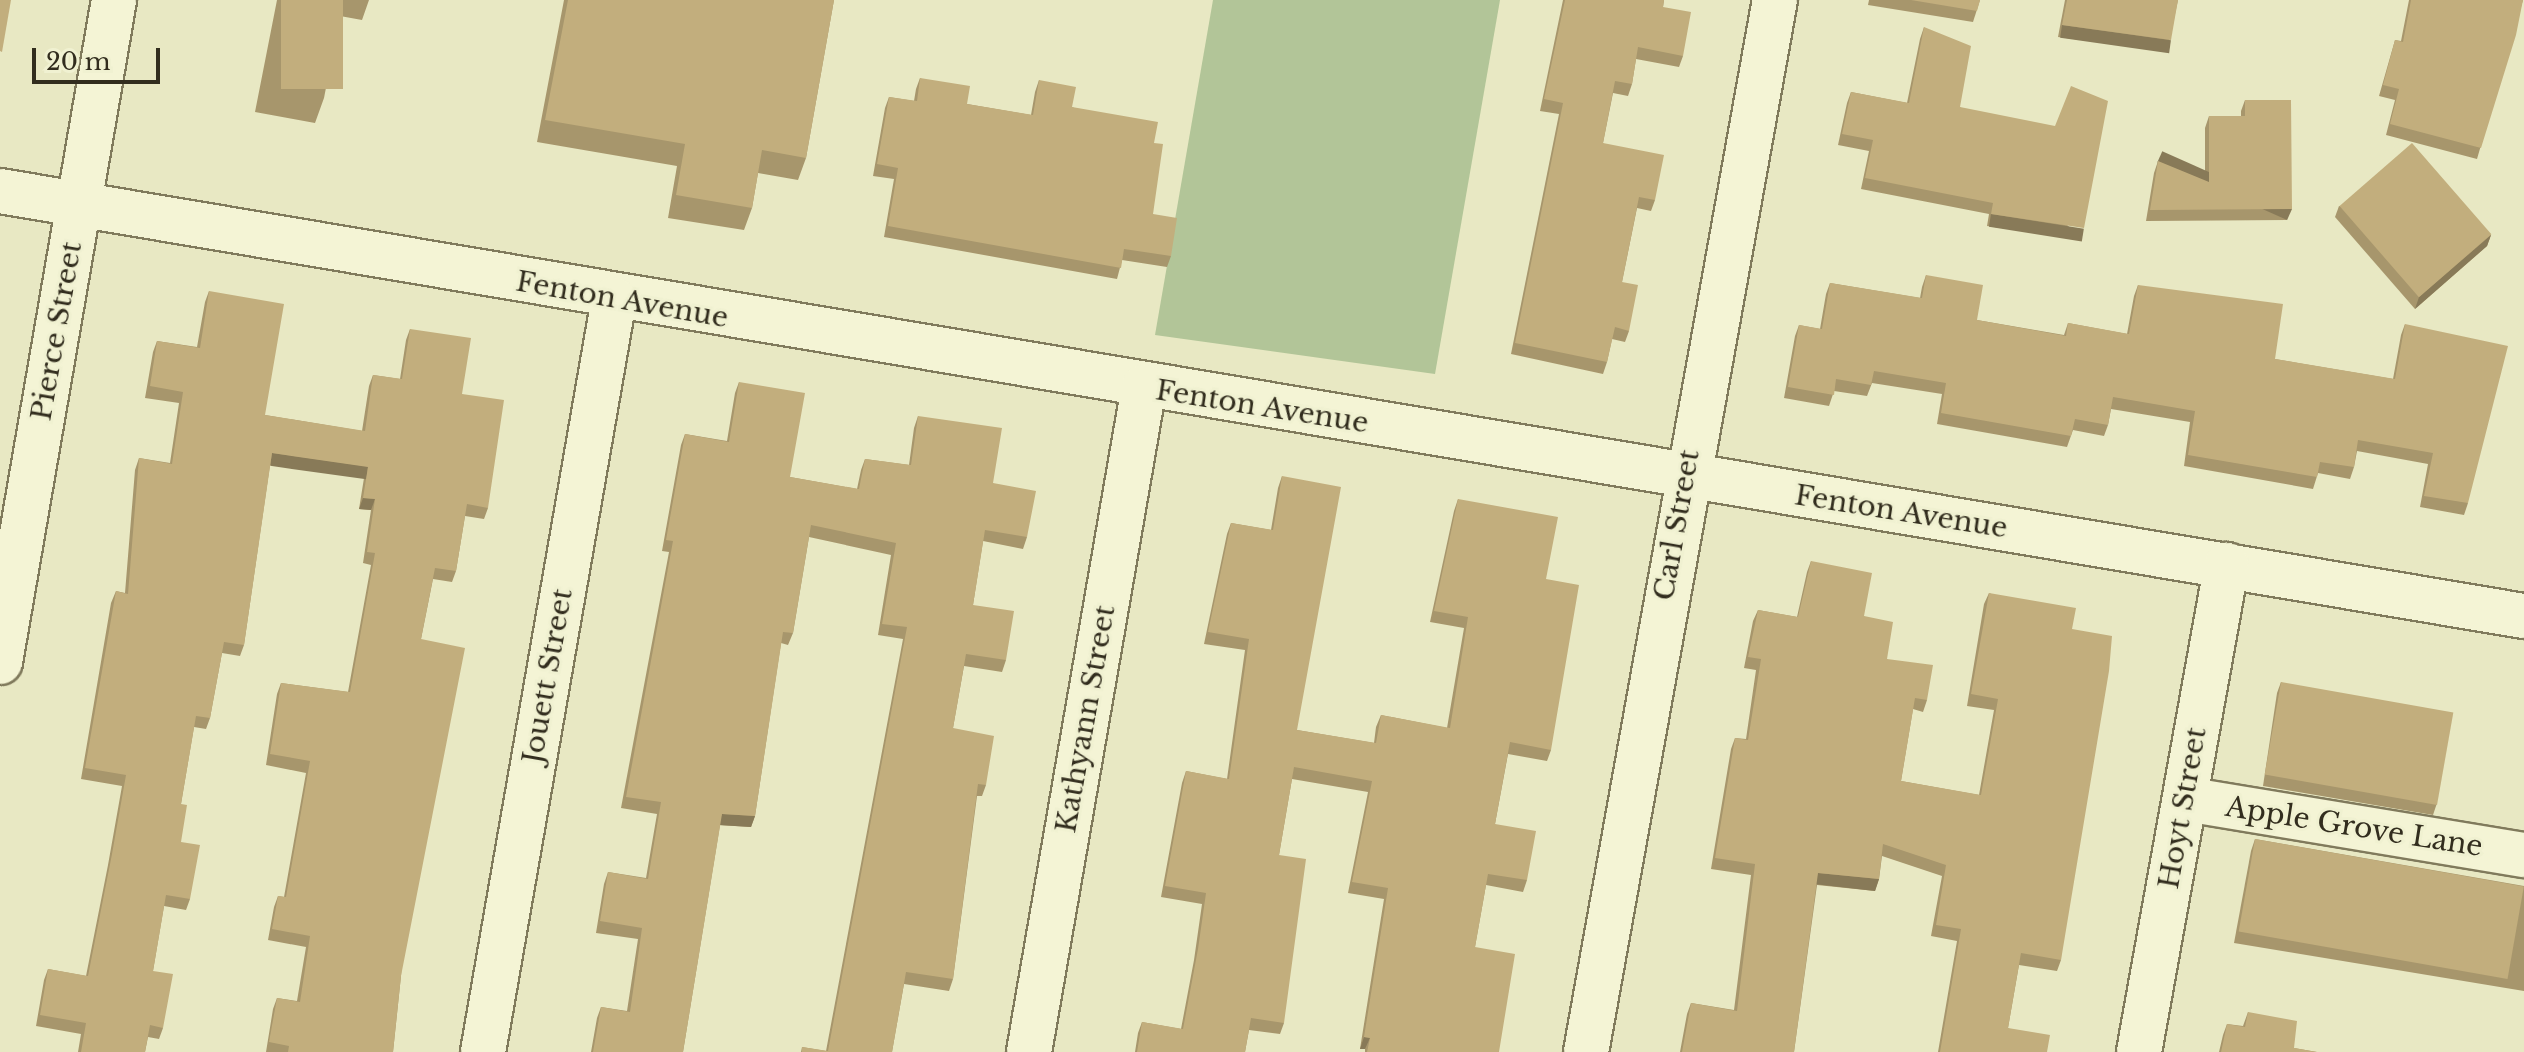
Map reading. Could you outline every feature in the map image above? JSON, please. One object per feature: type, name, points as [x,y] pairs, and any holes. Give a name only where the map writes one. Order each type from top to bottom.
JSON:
[{"type":"street","name":"Pierce Street","points":[[0,662],[114,0]]},
{"type":"street","name":"Carl Street","points":[[1586,1052],[1685,477],[1775,0]]},
{"type":"street","name":"Fenton Avenue","points":[[0,191],[614,299],[2524,616]]},
{"type":"street","name":"Jouett Street","points":[[483,1052],[614,299]]},
{"type":"street","name":"Kathyann Street","points":[[1029,1052],[1144,387]]},
{"type":"street","name":"Hoyt Street","points":[[2139,1052],[2227,565]]},
{"type":"street","name":"Apple Grove Lane","points":[[2185,799],[2524,855]]},
{"type":"green space","points":[[1213,0],[1500,0],[1435,374],[1155,335]]},
{"type":"building","points":[[0,0],[11,0],[2,52],[0,51]]},
{"type":"building","points":[[281,0],[343,0],[343,89],[281,89]]},
{"type":"building","points":[[568,0],[834,0],[806,158],[762,150],[752,208],[676,195],[685,144],[545,120]]},
{"type":"building","points":[[1565,0],[1664,0],[1663,7],[1691,12],[1683,56],[1638,47],[1632,84],[1615,81],[1603,143],[1664,155],[1655,200],[1639,197],[1622,282],[1638,285],[1629,331],[1615,327],[1607,362],[1515,343],[1563,103],[1544,99]]},
{"type":"building","points":[[1911,0],[1980,0],[1977,11]]},
{"type":"building","points":[[2067,0],[2178,0],[2171,40],[2062,25]]},
{"type":"building","points":[[2411,0],[2523,0],[2516,35],[2481,148],[2390,124],[2399,89],[2383,85],[2395,40],[2403,42]]},
{"type":"building","points":[[1924,27],[1971,46],[1960,107],[2055,126],[2071,86],[2108,101],[2084,228],[1991,214],[1993,203],[1865,178],[1873,140],[1842,134],[1851,92],[1909,103]]},
{"type":"building","points":[[920,78],[970,86],[967,104],[1033,115],[1039,80],[1076,87],[1072,107],[1158,122],[1154,143],[1163,144],[1153,214],[1177,218],[1171,256],[1124,249],[1121,268],[888,226],[898,168],[877,164],[889,97],[917,101]]},
{"type":"building","points":[[2245,100],[2291,100],[2292,209],[2150,210],[2158,161],[2209,182],[2209,116],[2245,116]]},
{"type":"building","points":[[2412,143],[2491,234],[2419,297],[2340,206]]},
{"type":"building","points":[[1926,275],[1983,285],[1977,320],[2066,336],[2068,323],[2129,334],[2138,285],[2283,304],[2275,359],[2395,379],[2405,324],[2508,346],[2468,503],[2424,496],[2433,453],[2358,440],[2354,467],[2320,462],[2317,477],[2188,455],[2195,411],[2113,397],[2108,425],[2075,419],[2071,436],[1941,413],[1946,383],[1874,371],[1871,385],[1836,379],[1834,395],[1788,387],[1799,325],[1822,329],[1830,283],[1922,298]]},
{"type":"building","points":[[209,291],[284,304],[265,415],[365,431],[373,375],[402,379],[410,329],[471,338],[462,394],[504,400],[488,508],[467,504],[456,571],[435,568],[421,639],[465,648],[401,976],[393,1052],[288,1052],[289,1046],[269,1042],[277,998],[300,1002],[310,936],[272,929],[278,896],[286,897],[310,761],[270,754],[281,683],[350,692],[375,553],[367,552],[375,499],[363,498],[368,467],[272,453],[244,645],[224,642],[210,718],[196,716],[181,804],[187,805],[181,842],[200,845],[190,899],[166,895],[153,971],[173,974],[163,1028],[150,1025],[145,1052],[81,1052],[86,1023],[40,1015],[48,969],[88,976],[126,775],[85,768],[116,591],[128,594],[139,458],[172,464],[183,392],[150,386],[157,341],[200,348]]},
{"type":"building","points":[[739,382],[805,393],[790,477],[859,489],[865,459],[911,465],[918,416],[1002,428],[993,483],[1036,491],[1027,537],[985,530],[973,605],[1014,611],[1006,660],[966,654],[953,728],[994,736],[986,785],[978,784],[953,979],[906,972],[892,1052],[802,1052],[802,1047],[828,1051],[907,627],[882,624],[896,543],[811,525],[793,633],[783,632],[755,816],[722,814],[683,1052],[593,1052],[601,1007],[630,1012],[642,928],[600,921],[608,872],[648,879],[661,802],[626,797],[673,541],[666,540],[685,434],[729,442]]},
{"type":"building","points":[[1282,476],[1341,487],[1297,730],[1376,743],[1381,715],[1450,728],[1468,617],[1434,611],[1458,499],[1558,517],[1546,579],[1579,585],[1551,750],[1510,742],[1495,824],[1536,831],[1527,880],[1488,874],[1475,947],[1515,954],[1499,1052],[1367,1052],[1370,1038],[1364,1037],[1388,888],[1352,882],[1372,781],[1294,767],[1279,855],[1306,859],[1284,1023],[1251,1018],[1245,1052],[1137,1052],[1142,1022],[1183,1029],[1206,893],[1165,886],[1186,771],[1229,779],[1249,639],[1208,632],[1231,523],[1273,530]]},
{"type":"building","points":[[1811,561],[1872,573],[1864,616],[1893,622],[1887,659],[1933,665],[1927,700],[1915,698],[1901,781],[1981,795],[1998,699],[1971,694],[1989,593],[2076,608],[2072,629],[2112,636],[2109,671],[2061,960],[2021,953],[2008,1028],[2050,1035],[2047,1052],[1940,1052],[1961,929],[1936,925],[1946,865],[1883,844],[1879,879],[1818,873],[1794,1052],[1682,1052],[1691,1003],[1737,1011],[1755,864],[1715,858],[1735,738],[1748,740],[1761,659],[1748,657],[1758,610],[1798,617]]},
{"type":"building","points":[[2281,682],[2453,712],[2437,805],[2265,775]]},
{"type":"building","points":[[2255,839],[2524,886],[2508,979],[2239,932]]},
{"type":"building","points":[[2248,1012],[2297,1021],[2294,1048],[2317,1052],[2221,1052],[2227,1024],[2245,1027]]}]
